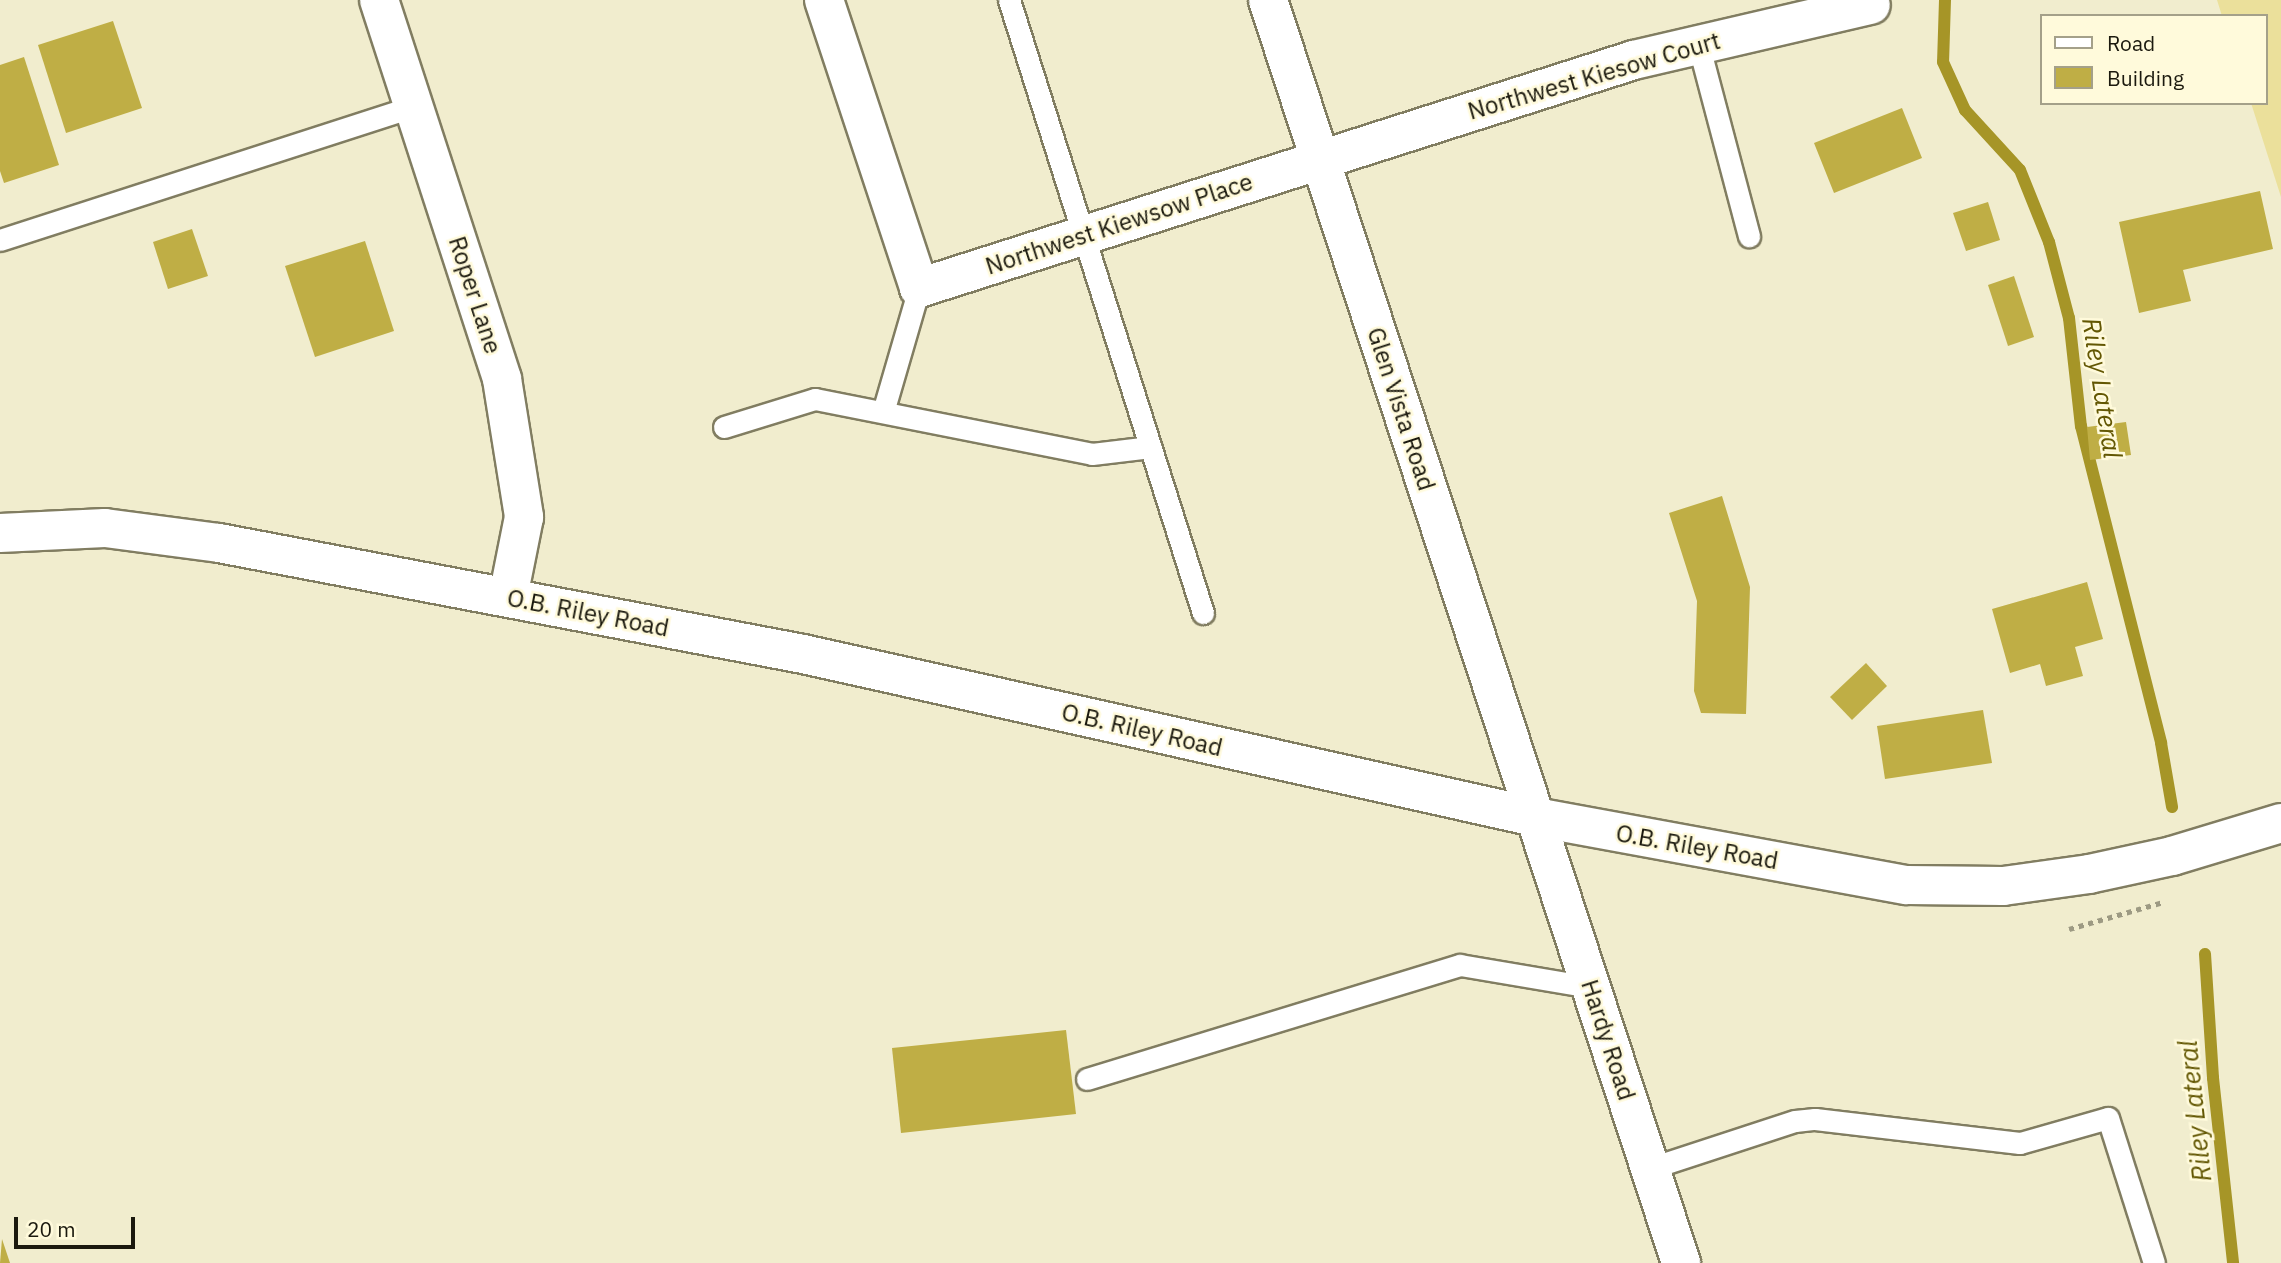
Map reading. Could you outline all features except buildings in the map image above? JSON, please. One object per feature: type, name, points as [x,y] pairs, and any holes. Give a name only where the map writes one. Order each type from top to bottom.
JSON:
[{"type":"street","name":"Roper Lane","points":[[379,0],[502,379],[518,457],[524,517],[508,597]]},
{"type":"street","points":[[824,0],[919,288]]},
{"type":"street","name":"Glen Vista Road","points":[[1268,0],[1535,817]]},
{"type":"street","name":"Northwest Kiesow Court","points":[[1320,160],[1698,43],[1871,5]]},
{"type":"street","name":"Northwest Kiewsow Place","points":[[919,288],[1320,160]]},
{"type":"street","name":"O.B. Riley Road","points":[[0,533],[105,528],[219,543],[803,654],[1535,817],[1907,885],[2003,886],[2172,856],[2281,823]]},
{"type":"street","name":"Hardy Road","points":[[1535,817],[1681,1263]]},
{"type":"lane","points":[[1009,0],[1203,613]]},
{"type":"lane","points":[[1698,43],[1749,236]]},
{"type":"lane","points":[[0,240],[414,106]]},
{"type":"lane","points":[[883,412],[919,288]]},
{"type":"lane","points":[[724,427],[815,399],[1092,454],[1151,447]]},
{"type":"lane","points":[[1087,1079],[1460,965],[1590,987]]},
{"type":"lane","points":[[1651,1168],[1795,1121],[1815,1119],[2020,1143],[2108,1118],[2154,1263]]},
{"type":"shaded area","points":[[2217,0],[2281,0],[2281,197],[2252,105],[2267,105],[2267,14],[2221,14]]},
{"type":"waterway","name":"Riley Lateral","points":[[1945,0],[1943,62],[1965,110],[2020,170],[2049,242],[2069,318],[2081,426],[2161,743],[2172,807]]},
{"type":"waterway","name":"Riley Lateral","points":[[2205,954],[2213,1078],[2233,1263]]}]
